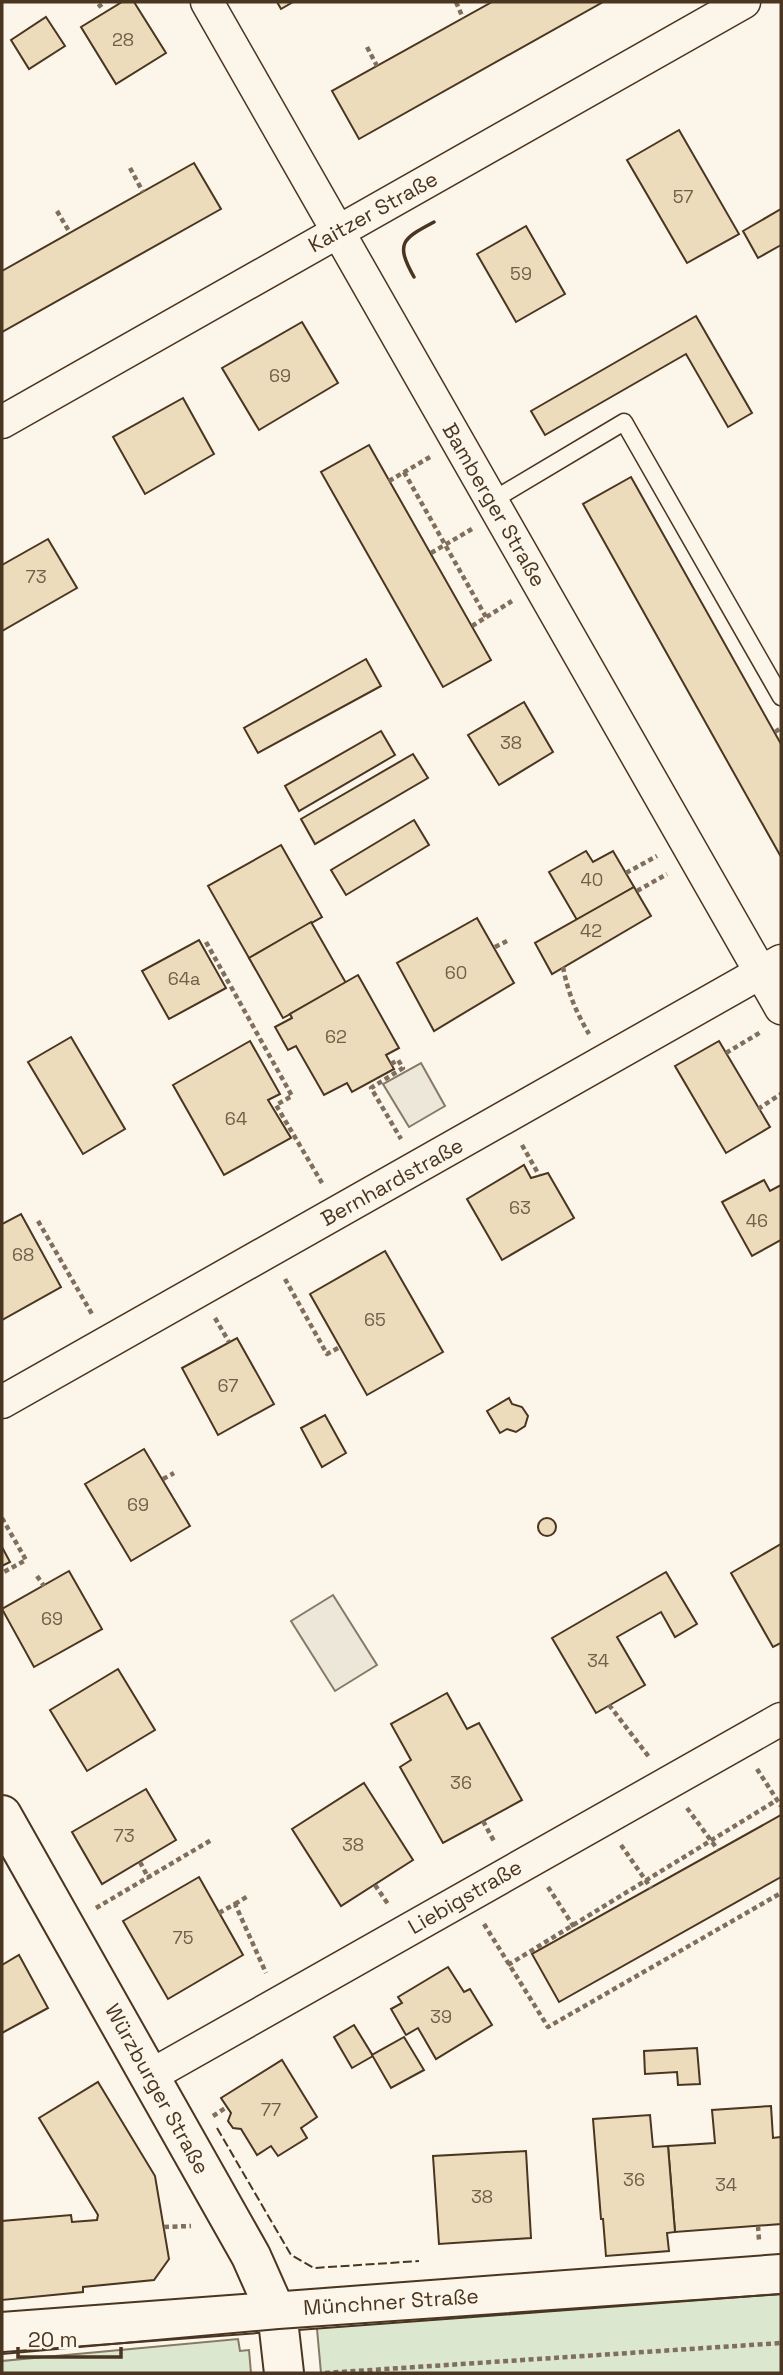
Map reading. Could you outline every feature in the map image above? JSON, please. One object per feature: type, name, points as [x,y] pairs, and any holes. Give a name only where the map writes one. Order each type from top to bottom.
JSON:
[{"type":"street","name":"Bamberger Straße","points":[[207,2],[540,584],[771,967],[776,1017]]},
{"type":"street","name":"Kaitzer Straße","points":[[2,422],[744,2]]},
{"type":"street","name":"Bernhardstraße","points":[[2,1402],[771,967]]},
{"type":"street","name":"Liebigstraße","points":[[150,2076],[781,1718]]},
{"type":"street","name":"Würzburger Straße","points":[[2,1815],[251,2256],[275,2310],[284,2373]]},
{"type":"street","name":"Münchner Straße","points":[[2,2332],[781,2274]]},
{"type":"lane","points":[[496,507],[624,422],[781,697]]},
{"type":"path","points":[[98,7],[105,2]]},
{"type":"path","points":[[456,2],[463,18]]},
{"type":"path","points":[[367,47],[377,66]]},
{"type":"path","points":[[130,168],[144,192]]},
{"type":"path","points":[[57,211],[70,233]]},
{"type":"path","points":[[389,481],[458,440]]},
{"type":"path","points":[[404,472],[486,617]]},
{"type":"path","points":[[430,554],[496,507]]},
{"type":"path","points":[[472,626],[540,584]]},
{"type":"path","points":[[775,732],[781,728]]},
{"type":"path","points":[[495,947],[507,941]]},
{"type":"path","points":[[206,942],[292,1096],[276,1105],[339,1211]]},
{"type":"path","points":[[563,967],[575,1009],[605,1061]]},
{"type":"path","points":[[726,1053],[776,1017]]},
{"type":"path","points":[[391,1064],[398,1060],[403,1068],[371,1088],[417,1167]]},
{"type":"path","points":[[758,1109],[781,1094]]},
{"type":"path","points":[[38,1221],[108,1342]]},
{"type":"path","points":[[269,1251],[327,1354],[341,1347]]},
{"type":"path","points":[[163,1479],[174,1473]]},
{"type":"path","points":[[2,1518],[26,1560],[2,1573]]},
{"type":"path","points":[[37,1576],[44,1586]]},
{"type":"path","points":[[760,1773],[781,1806]]},
{"type":"path","points":[[508,1965],[777,1800]]},
{"type":"path","points":[[690,1812],[718,1850]]},
{"type":"path","points":[[65,1927],[214,1839]]},
{"type":"path","points":[[625,1850],[651,1888]]},
{"type":"path","points":[[140,1862],[149,1879]]},
{"type":"path","points":[[467,1897],[548,2027],[781,1893]]},
{"type":"path","points":[[552,1894],[576,1930]]},
{"type":"path","points":[[219,1913],[248,1896]]},
{"type":"path","points":[[235,1904],[280,2003]]},
{"type":"path","points":[[325,2373],[781,2343]]},
{"type":"green space","points":[[781,2287],[781,2373],[321,2373],[316,2318]]},
{"type":"green space","points":[[238,2339],[240,2351],[249,2350],[251,2373],[2,2373],[2,2361]]},
{"type":"shaded area","points":[[421,1063],[445,1106],[409,1127],[383,1084]]},
{"type":"shaded area","points":[[333,1595],[377,1665],[335,1691],[291,1621]]},
{"type":"building","points":[[122,2],[134,2],[166,53],[116,84],[81,27]]},
{"type":"building","points":[[277,2],[293,2],[281,9]]},
{"type":"building","points":[[492,2],[603,2],[359,139],[332,91]]},
{"type":"building","points":[[46,17],[65,46],[29,69],[11,40]]},
{"type":"building","points":[[679,130],[739,234],[687,263],[627,160]]},
{"type":"building","points":[[194,163],[221,209],[2,332],[2,271]]},
{"type":"building","points":[[781,209],[781,245],[758,258],[743,231]]},
{"type":"building","points":[[526,226],[565,294],[516,322],[477,254]]},
{"type":"building","points":[[696,316],[752,413],[728,427],[686,354],[545,435],[531,411]]},
{"type":"building","points":[[302,322],[338,383],[259,430],[222,368]]},
{"type":"building","points":[[183,398],[214,454],[145,494],[113,437]]},
{"type":"building","points":[[369,445],[491,660],[443,687],[321,472]]},
{"type":"building","points":[[631,477],[781,744],[781,857],[583,504]]},
{"type":"building","points":[[48,539],[77,588],[2,631],[2,565]]},
{"type":"building","points":[[366,659],[381,686],[258,753],[244,728]]},
{"type":"building","points":[[524,702],[553,752],[499,785],[468,735]]},
{"type":"building","points":[[381,731],[395,755],[299,811],[285,786]]},
{"type":"building","points":[[413,754],[428,778],[315,844],[301,819]]},
{"type":"building","points":[[414,820],[429,845],[346,895],[331,870]]},
{"type":"building","points":[[281,845],[322,917],[249,958],[208,886]]},
{"type":"building","points":[[586,851],[593,862],[613,851],[634,887],[577,920],[549,872]]},
{"type":"building","points":[[634,887],[651,916],[552,974],[535,943]]},
{"type":"building","points":[[477,918],[514,983],[434,1031],[397,963]]},
{"type":"building","points":[[311,922],[346,983],[283,1018],[249,958]]},
{"type":"building","points":[[199,940],[226,988],[169,1019],[142,971]]},
{"type":"building","points":[[358,975],[399,1048],[386,1055],[394,1069],[352,1092],[347,1083],[324,1095],[296,1046],[288,1050],[275,1027],[292,1018],[290,1014]]},
{"type":"building","points":[[71,1037],[125,1129],[83,1154],[28,1062]]},
{"type":"building","points":[[250,1041],[280,1094],[268,1100],[291,1138],[224,1175],[173,1085]]},
{"type":"building","points":[[719,1041],[770,1127],[726,1153],[675,1066]]},
{"type":"building","points":[[524,1165],[531,1178],[548,1173],[574,1218],[502,1260],[467,1199]]},
{"type":"building","points":[[764,1180],[770,1191],[781,1185],[781,1240],[752,1256],[722,1202]]},
{"type":"building","points":[[21,1214],[61,1287],[2,1320],[2,1224]]},
{"type":"building","points":[[385,1251],[443,1352],[367,1395],[310,1294]]},
{"type":"building","points":[[237,1338],[274,1404],[218,1435],[182,1368]]},
{"type":"building","points":[[509,1398],[512,1404],[522,1407],[528,1416],[525,1426],[516,1432],[507,1429],[500,1433],[487,1411]]},
{"type":"building","points":[[325,1415],[346,1453],[322,1467],[301,1428]]},
{"type":"building","points":[[144,1449],[190,1526],[131,1561],[85,1484]]},
{"type":"building","points":[[547,1518],[553,1521],[556,1527],[553,1533],[547,1536],[541,1533],[538,1527],[541,1521]]},
{"type":"building","points":[[781,1544],[781,1643],[773,1647],[731,1573]]},
{"type":"building","points":[[2,1547],[10,1562],[2,1566]]},
{"type":"building","points":[[69,1571],[102,1629],[34,1667],[2,1609]]},
{"type":"building","points":[[666,1572],[697,1624],[675,1637],[661,1612],[617,1637],[645,1685],[596,1713],[552,1638]]},
{"type":"building","points":[[118,1669],[155,1730],[87,1771],[50,1710]]},
{"type":"building","points":[[447,1693],[467,1729],[479,1723],[522,1800],[443,1843],[400,1767],[411,1760],[391,1724]]},
{"type":"building","points":[[364,1783],[413,1860],[341,1906],[292,1829]]},
{"type":"building","points":[[146,1789],[176,1840],[102,1884],[72,1832]]},
{"type":"building","points":[[781,1815],[781,1877],[559,2002],[532,1954]]},
{"type":"building","points":[[199,1877],[243,1955],[168,1999],[123,1921]]},
{"type":"building","points":[[19,1955],[48,2008],[2,2033],[2,1965]]},
{"type":"building","points":[[448,1967],[464,1992],[470,1989],[492,2025],[436,2059],[418,2028],[406,2035],[391,2009],[402,2003],[398,1997]]},
{"type":"building","points":[[354,2025],[373,2056],[352,2068],[334,2037]]},
{"type":"building","points":[[404,2037],[424,2070],[391,2088],[372,2055]]},
{"type":"building","points":[[697,2048],[700,2084],[678,2085],[677,2072],[645,2074],[644,2051]]},
{"type":"building","points":[[282,2060],[317,2117],[301,2128],[307,2138],[278,2156],[271,2146],[257,2155],[241,2129],[233,2128],[228,2121],[231,2113],[221,2098]]},
{"type":"building","points":[[98,2082],[155,2176],[169,2259],[154,2280],[83,2287],[83,2292],[2,2300],[2,2221],[71,2215],[72,2222],[97,2220],[98,2215],[39,2118]]},
{"type":"building","points":[[771,2106],[773,2138],[781,2137],[781,2224],[675,2232],[668,2146],[715,2143],[712,2110]]},
{"type":"building","points":[[650,2115],[653,2147],[668,2146],[675,2232],[667,2233],[669,2251],[606,2256],[593,2119]]},
{"type":"building","points":[[526,2151],[531,2238],[439,2244],[433,2156]]},
{"type":"tram line","points":[[2,2354],[279,2329],[781,2294]]},
{"type":"fence","points":[[217,2128],[291,2255],[314,2268],[419,2261]]},
{"type":"wall","points":[[414,277],[405,256],[405,243],[415,233],[434,222]]}]
